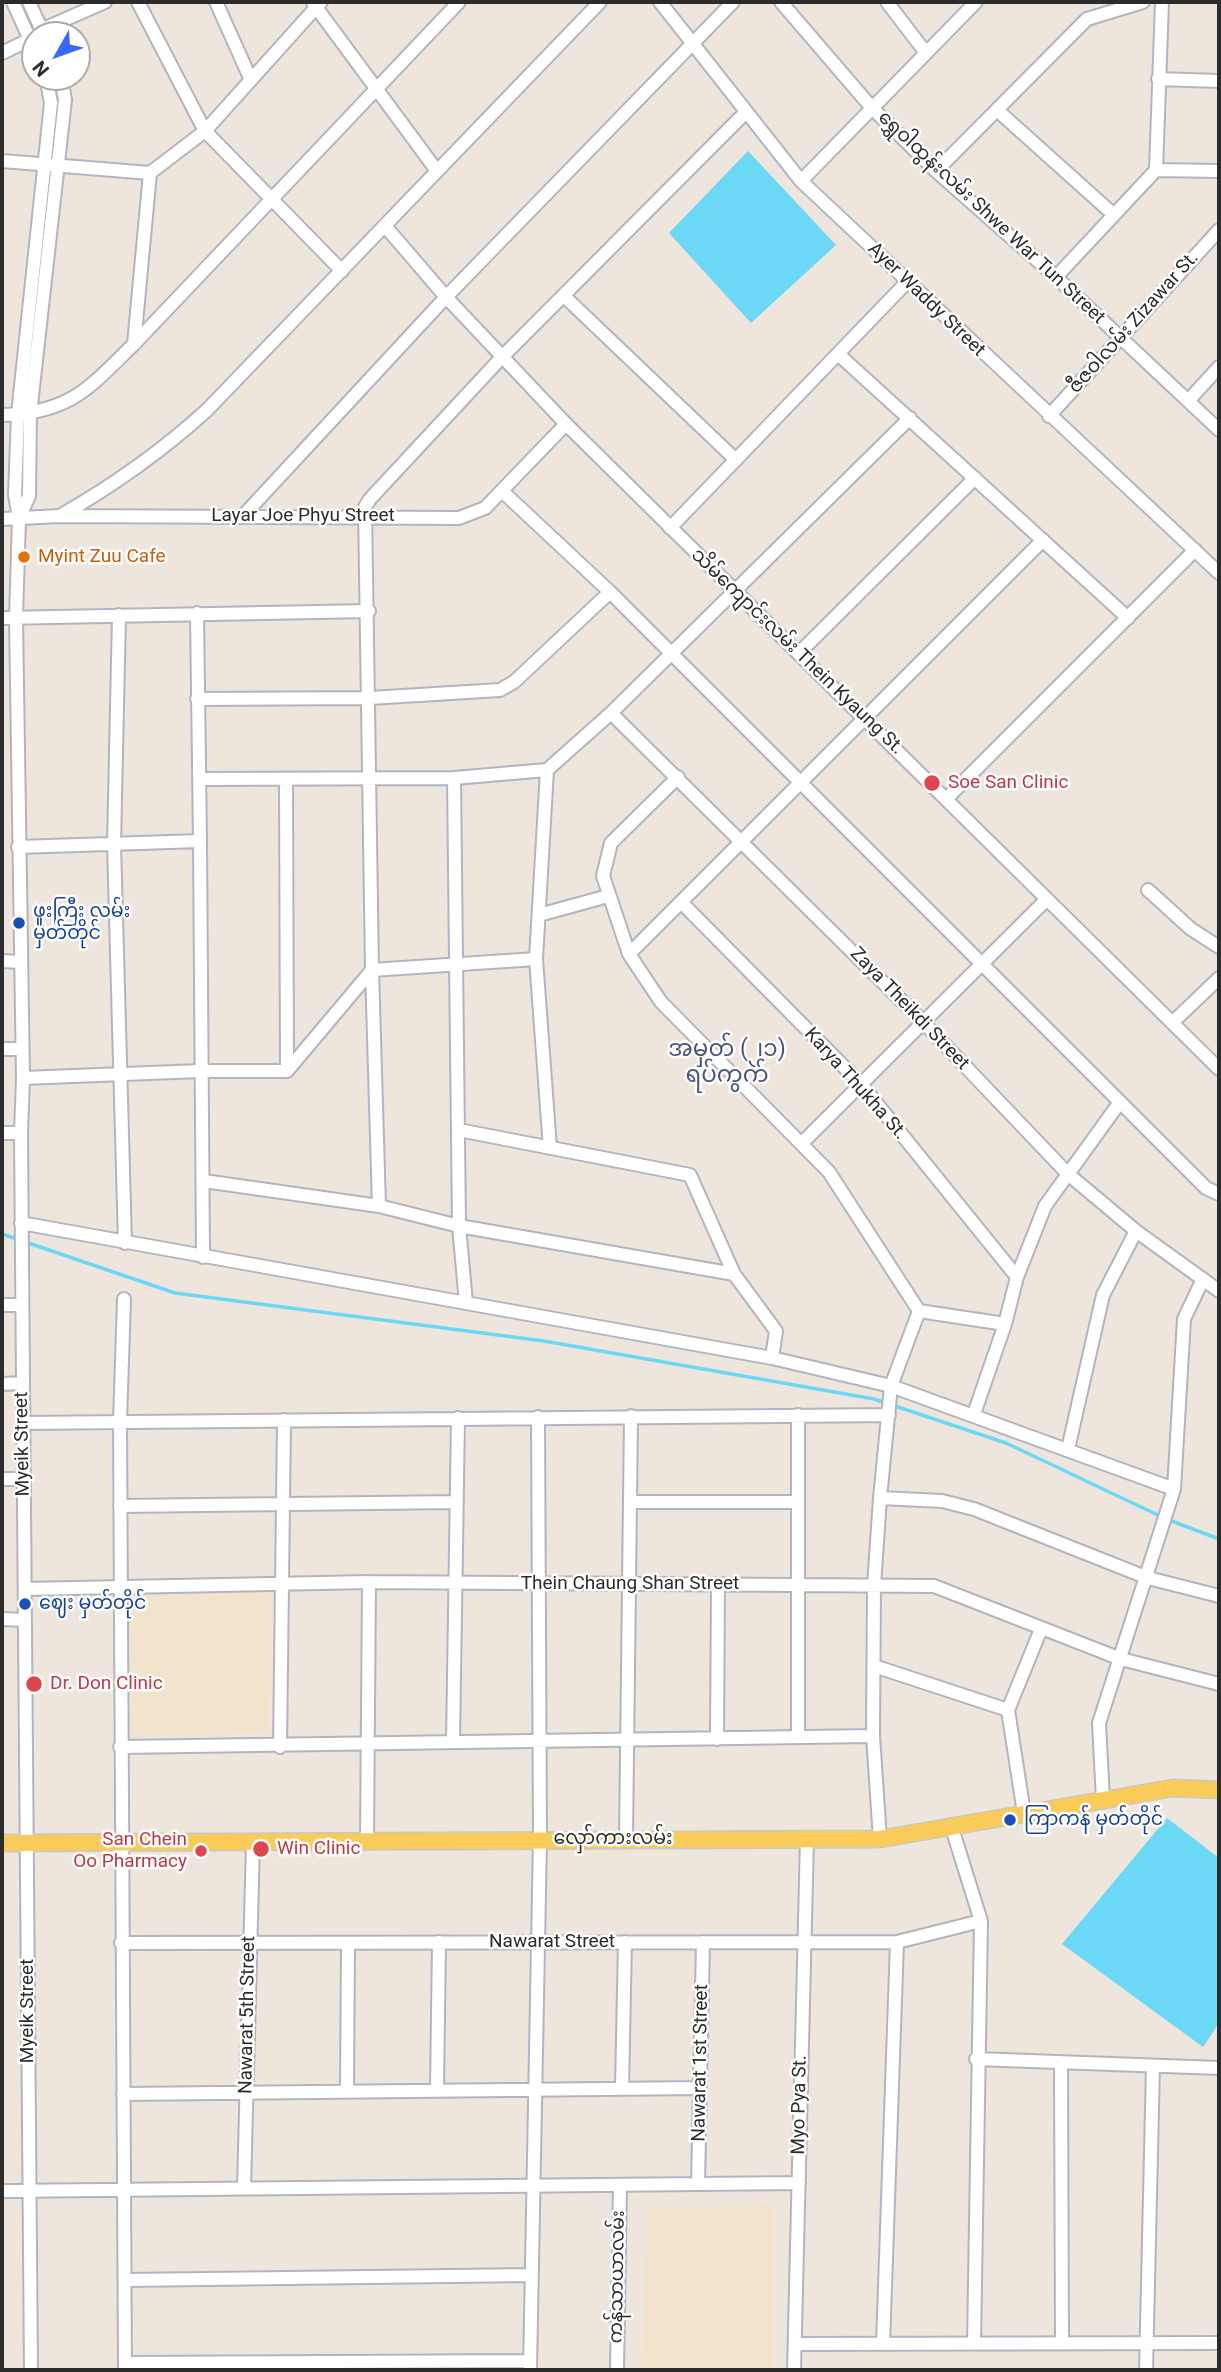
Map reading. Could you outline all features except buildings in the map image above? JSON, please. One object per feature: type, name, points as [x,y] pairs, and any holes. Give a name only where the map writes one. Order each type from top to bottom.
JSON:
[{"type":"main road","name":"လှော်ကားလမ်း","points":[[2,1843],[626,1838],[880,1839],[1172,1788],[1219,1790]]},
{"type":"street","points":[[13,2],[26,21]]},
{"type":"street","points":[[29,2],[33,21]]},
{"type":"street","points":[[69,21],[105,2]]},
{"type":"street","points":[[138,2],[205,131],[342,271]]},
{"type":"street","points":[[216,2],[251,80]]},
{"type":"street","points":[[2,415],[24,414],[80,397],[134,344],[459,2]]},
{"type":"street","points":[[60,516],[116,484],[164,449],[207,410],[600,2]]},
{"type":"street","name":"Ayer Waddy Street","points":[[660,2],[745,113],[802,181],[906,282],[1219,573]]},
{"type":"street","points":[[243,516],[446,297],[733,2]]},
{"type":"street","name":"ရွှေဝါထွန်းလမ်း Shwe War Tun Street","points":[[781,2],[872,108],[936,171],[1056,277],[1219,430]]},
{"type":"street","points":[[887,2],[926,53]]},
{"type":"street","points":[[802,181],[976,2]]},
{"type":"street","points":[[936,171],[1087,19],[1143,2]]},
{"type":"street","points":[[1056,277],[1156,170],[1162,2]]},
{"type":"street","points":[[2,161],[150,173],[205,131],[316,4],[376,90],[438,171]]},
{"type":"street","points":[[2,53],[21,45]]},
{"type":"street","points":[[1158,79],[1219,81]]},
{"type":"street","points":[[24,414],[51,103],[49,91]]},
{"type":"street","points":[[24,414],[59,165],[65,100],[63,91]]},
{"type":"street","points":[[997,110],[1114,215]]},
{"type":"street","points":[[379,1206],[372,970],[369,611],[364,516],[370,499],[502,357],[745,113]]},
{"type":"street","points":[[1156,170],[1219,171]]},
{"type":"street","points":[[134,344],[150,173]]},
{"type":"street","name":"သိမ်ကျောင်းလမ်း Thein Kyaung St.","points":[[384,226],[446,297],[566,424],[1219,1069]]},
{"type":"street","name":"ဇီဇဝါလမ်း Zizawar St.","points":[[1049,416],[1219,230]]},
{"type":"street","points":[[670,528],[906,282]]},
{"type":"street","points":[[564,296],[736,460]]},
{"type":"street","points":[[838,354],[1128,618]]},
{"type":"street","points":[[1188,401],[1219,367]]},
{"type":"street","name":"Myeik Street","points":[[24,414],[30,496],[19,518],[16,618],[19,962],[23,1078],[21,1223],[31,2370]]},
{"type":"street","points":[[200,779],[454,778],[547,770],[611,713],[910,418]]},
{"type":"street","name":"Layar Joe Phyu Street","points":[[2,519],[60,516],[459,517],[485,508],[566,424]]},
{"type":"street","points":[[799,653],[975,478]]},
{"type":"street","points":[[502,491],[610,592],[980,965],[1206,1188],[1219,1194]]},
{"type":"street","points":[[629,954],[1043,540]]},
{"type":"street","points":[[947,798],[1195,550]]},
{"type":"street","points":[[197,699],[370,698],[500,690],[514,682],[610,592]]},
{"type":"street","points":[[2,618],[369,611]]},
{"type":"street","points":[[197,613],[203,1258]]},
{"type":"street","points":[[119,615],[114,844],[125,1243]]},
{"type":"street","name":"Zaya Theikdi Street","points":[[611,713],[923,1022],[1068,1174],[1136,1231],[1219,1291]]},
{"type":"street","points":[[547,770],[536,959],[550,1148]]},
{"type":"street","points":[[454,778],[459,1226],[466,1303]]},
{"type":"street","points":[[678,778],[611,843],[603,876],[629,954],[661,1002],[803,1142],[829,1172],[919,1311],[1004,1324]]},
{"type":"street","points":[[286,779],[287,1072]]},
{"type":"street","points":[[18,847],[200,841]]},
{"type":"street","points":[[1148,890],[1191,929],[1219,947]]},
{"type":"street","points":[[539,915],[608,895]]},
{"type":"street","points":[[803,1142],[1046,899]]},
{"type":"street","name":"Karya Thukha St.","points":[[681,902],[861,1084],[1017,1277]]},
{"type":"street","points":[[287,1072],[372,970],[536,959]]},
{"type":"street","points":[[2,961],[19,962]]},
{"type":"street","points":[[1172,1023],[1219,978]]},
{"type":"street","points":[[2,1049],[22,1049]]},
{"type":"street","points":[[23,1078],[200,1071],[287,1072]]},
{"type":"street","points":[[974,1414],[1017,1277],[1045,1206],[1120,1102]]},
{"type":"street","points":[[459,1130],[690,1175],[734,1274],[776,1331],[772,1358]]},
{"type":"street","points":[[2,1133],[21,1133]]},
{"type":"street","points":[[204,1181],[379,1206],[459,1226],[734,1274]]},
{"type":"street","points":[[21,1223],[203,1258],[772,1358],[974,1414],[1068,1449],[1173,1494]]},
{"type":"street","points":[[1068,1449],[1103,1295],[1136,1231]]},
{"type":"street","points":[[1103,1800],[1099,1723],[1160,1542],[1173,1494],[1184,1319],[1203,1279]]},
{"type":"street","points":[[124,1299],[120,1422],[120,1747],[125,2367],[530,2366],[540,1839],[538,1417]]},
{"type":"street","points":[[2,1305],[22,1306]]},
{"type":"street","points":[[880,1839],[873,1736],[874,1586],[880,1498],[891,1391],[919,1311]]},
{"type":"street","points":[[2,1384],[23,1383]]},
{"type":"street","points":[[23,1423],[889,1413]]},
{"type":"street","points":[[797,1415],[798,1737]]},
{"type":"street","points":[[626,1838],[631,1416]]},
{"type":"street","points":[[453,1742],[458,1418]]},
{"type":"street","points":[[280,1747],[284,1420]]},
{"type":"street","points":[[2,1479],[24,1479]]},
{"type":"street","points":[[880,1498],[942,1501],[964,1506],[1148,1578],[1219,1596]]},
{"type":"street","points":[[120,1506],[457,1502]]},
{"type":"street","points":[[630,1502],[797,1502]]},
{"type":"street","points":[[367,1841],[369,1582]]},
{"type":"street","name":"Thein Chaung Shan Street","points":[[24,1588],[369,1582],[934,1586],[1121,1659],[1219,1684]]},
{"type":"street","points":[[717,1738],[718,1585]]},
{"type":"street","points":[[2,1619],[25,1620]]},
{"type":"street","points":[[1024,1813],[1008,1710],[1041,1629]]},
{"type":"street","points":[[874,1667],[1008,1710]]},
{"type":"street","points":[[120,1747],[280,1747],[873,1736]]},
{"type":"street","points":[[951,1825],[981,1921],[976,2059],[974,2343]]},
{"type":"street","name":"Myo Pya St.","points":[[794,2370],[807,1839]]},
{"type":"street","name":"Nawarat 5th Street","points":[[244,2188],[253,1842]]},
{"type":"street","name":"Nawarat Street","points":[[121,1943],[897,1942],[981,1921]]},
{"type":"street","points":[[436,2090],[439,1942]]},
{"type":"street","points":[[622,2088],[625,1942]]},
{"type":"street","name":"Nawarat 1st Street","points":[[698,2184],[704,1942]]},
{"type":"street","points":[[883,2344],[897,1942]]},
{"type":"street","points":[[347,2091],[348,1943]]},
{"type":"street","points":[[976,2059],[1219,2068]]},
{"type":"street","points":[[1061,2063],[1062,2343]]},
{"type":"street","points":[[1146,2370],[1153,2066]]},
{"type":"street","points":[[123,2094],[700,2088]]},
{"type":"street","points":[[2,2191],[799,2183]]},
{"type":"street","name":"ကန်သာယာလမ်း","points":[[617,2370],[620,2185]]},
{"type":"street","points":[[125,2280],[532,2275]]},
{"type":"street","points":[[795,2344],[1219,2343]]},
{"type":"shaded area","points":[[274,1590],[268,1733],[132,1734],[129,1595]]},
{"type":"shaded area","points":[[773,2205],[772,2370],[642,2370],[647,2208]]},
{"type":"water","points":[[748,151],[836,245],[751,323],[669,233]]},
{"type":"water","points":[[1167,1818],[1219,1858],[1219,2023],[1203,2047],[1062,1944]]},
{"type":"waterway","points":[[2,1234],[175,1293],[544,1341],[874,1399],[1006,1443],[1162,1517]]},
{"type":"waterway","points":[[1169,1520],[1219,1539]]},
{"type":"place","name":"Myint Zuu Cafe","points":[[24,557]]},
{"type":"place","name":"Soe San Clinic","points":[[932,783]]},
{"type":"place","name":"ဖူးကြီး လမ်း မှတ်တိုင်","points":[[19,923]]},
{"type":"place","name":"ဈေး မှတ်တိုင်","points":[[25,1604]]},
{"type":"place","name":"Dr. Don Clinic","points":[[34,1684]]},
{"type":"place","name":"ကြာကန် မှတ်တိုင်","points":[[1010,1820]]},
{"type":"place","name":"Win Clinic","points":[[261,1849]]},
{"type":"place","name":"San Chein Oo Pharmacy","points":[[201,1851]]},
{"type":"district","name":"အမှတ် (၂၁) ရပ်ကွက်","points":[[727,1063]]}]
